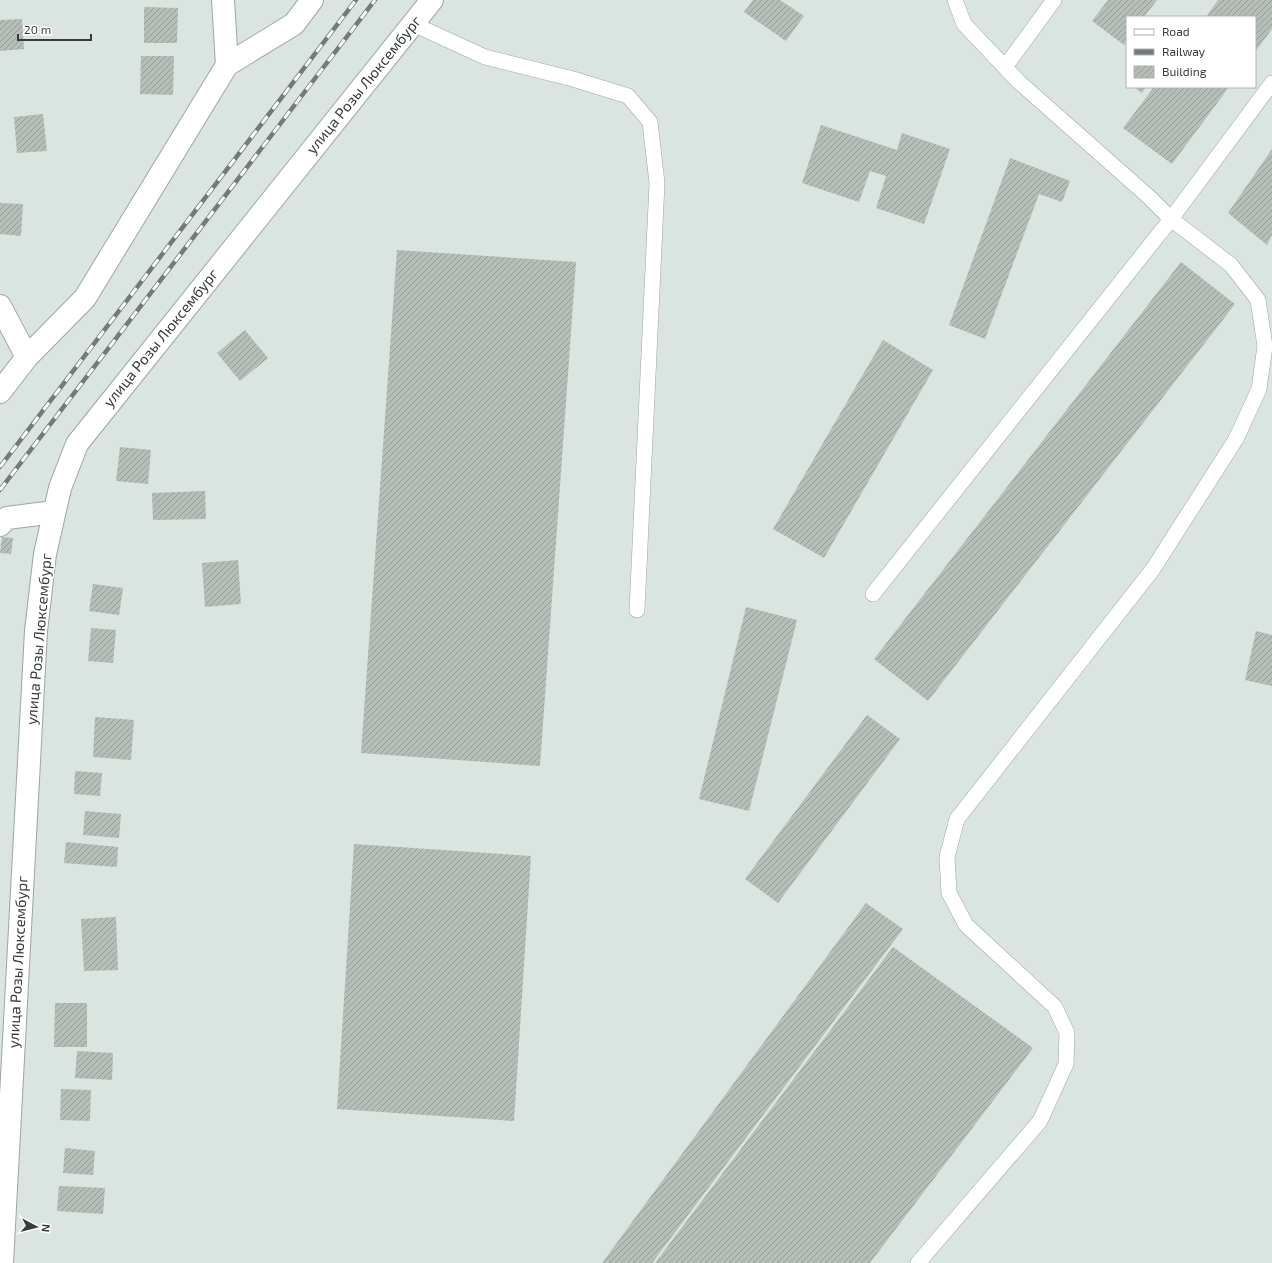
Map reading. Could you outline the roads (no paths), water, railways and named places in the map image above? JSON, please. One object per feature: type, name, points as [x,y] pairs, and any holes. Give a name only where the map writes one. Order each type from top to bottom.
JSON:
[{"type":"main road","points":[[223,0],[228,65]]},
{"type":"main road","points":[[0,392],[27,358],[85,298],[228,65],[294,24],[312,0]]},
{"type":"main road","name":"улица Розы Люксембург","points":[[2,1263],[36,631],[45,554],[60,488],[76,444],[432,0]]},
{"type":"main road","points":[[0,306],[27,358]]},
{"type":"main road","points":[[0,526],[7,518],[54,512]]},
{"type":"lane","points":[[918,1263],[1040,1122],[1066,1064],[1067,1033],[1055,1007],[966,925],[949,893],[947,857],[957,819],[1153,569],[1236,440],[1259,389],[1265,346],[1258,300],[1231,265],[1171,219],[1149,197],[1019,82],[964,24],[956,0]]},
{"type":"lane","points":[[1005,67],[1054,0]]},
{"type":"lane","points":[[413,24],[485,57],[573,79],[628,96],[650,122],[657,183],[637,610]]},
{"type":"lane","points":[[873,594],[1171,219],[1272,83]]},
{"type":"railway","points":[[0,467],[356,0]]},
{"type":"railway","points":[[0,490],[375,0]]}]
